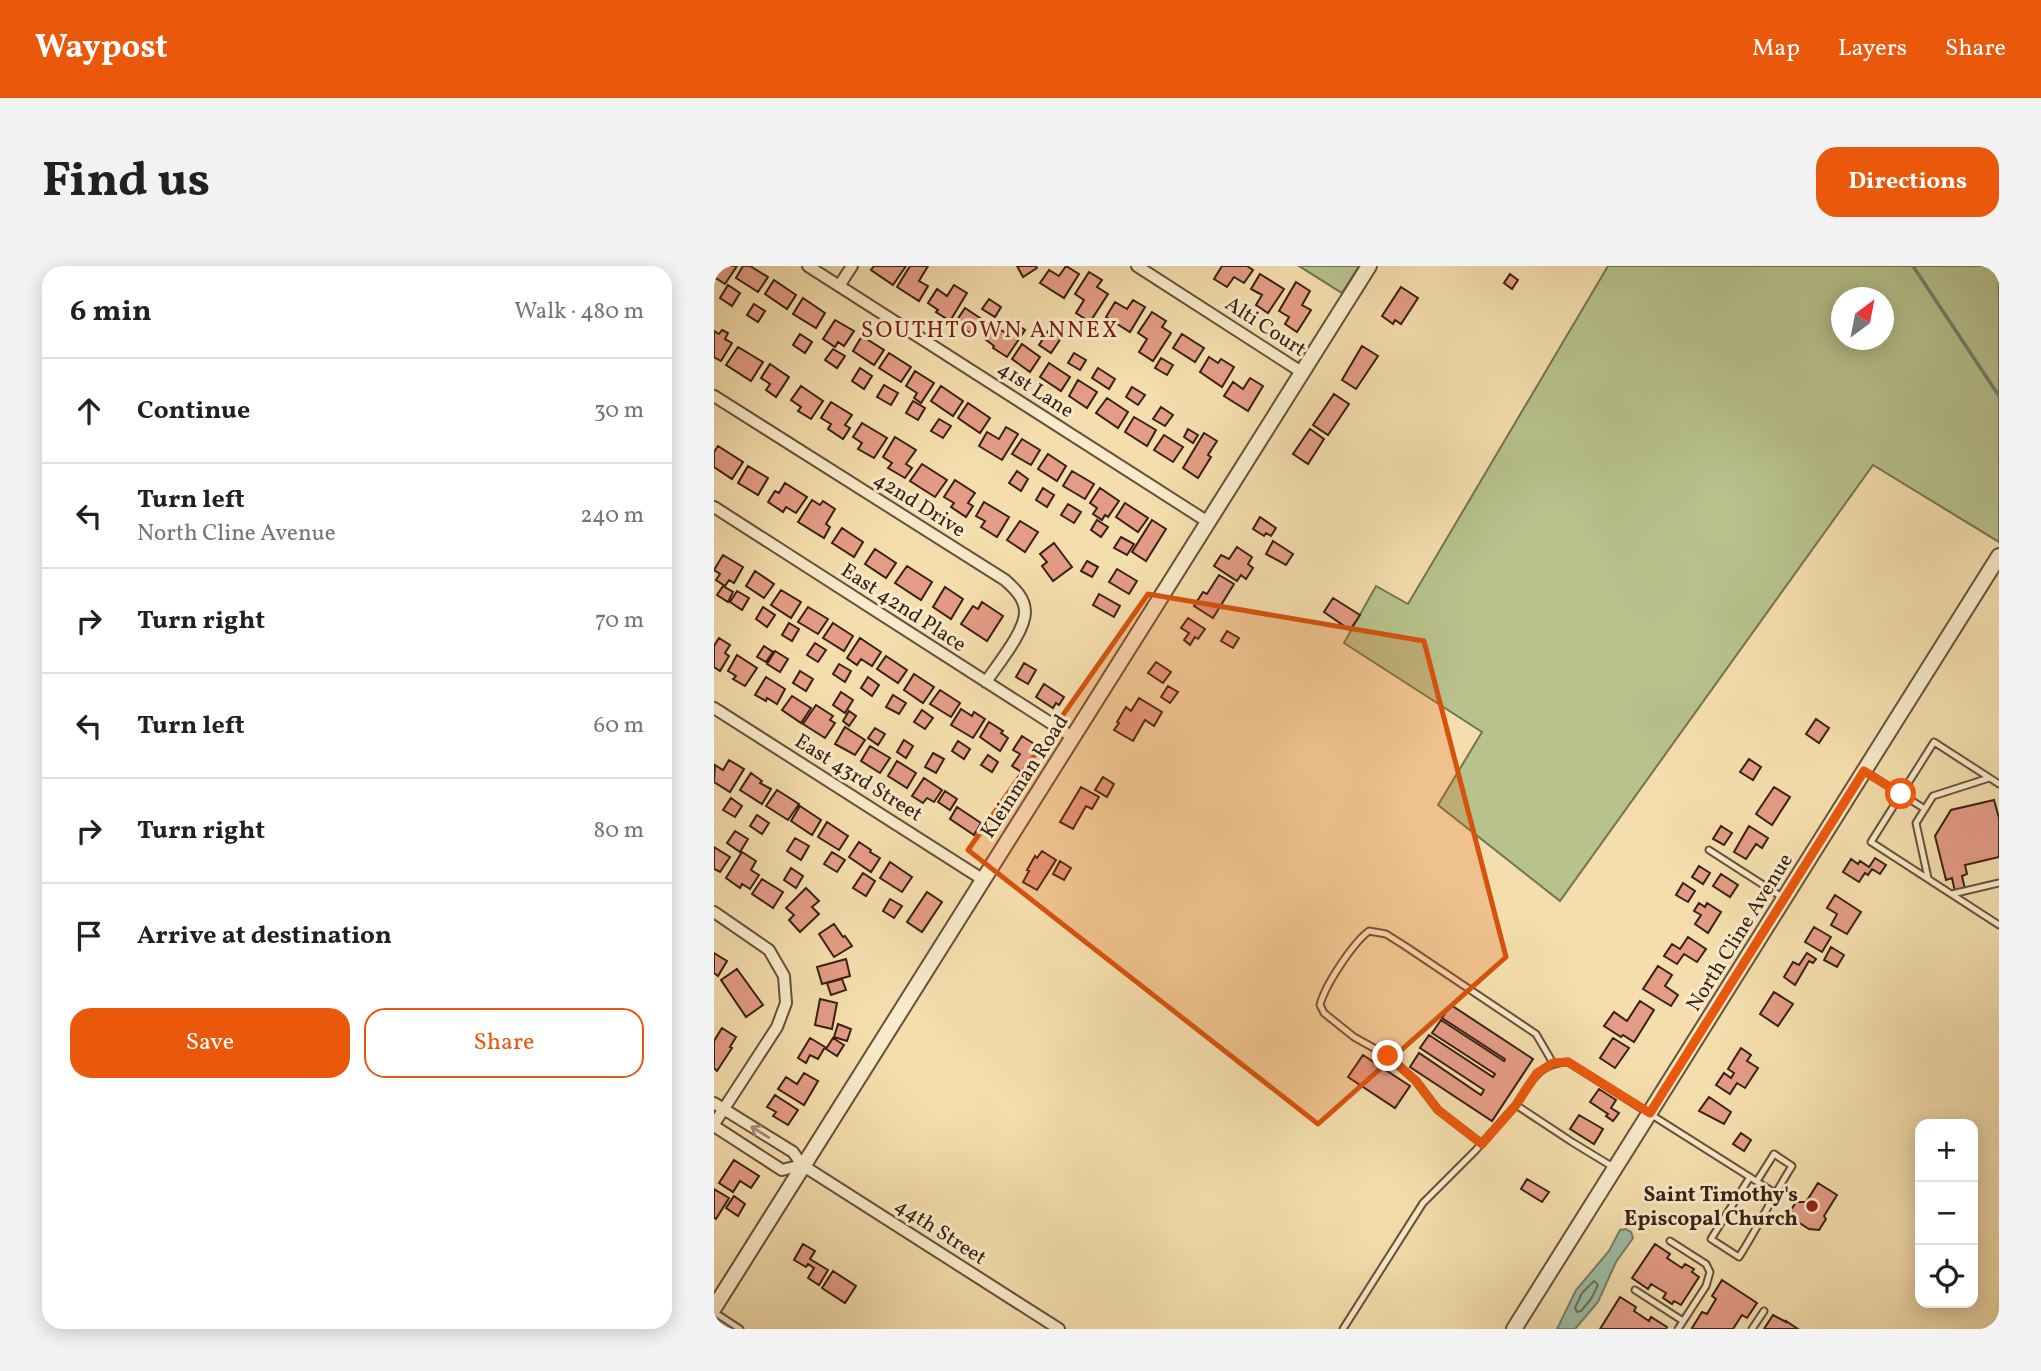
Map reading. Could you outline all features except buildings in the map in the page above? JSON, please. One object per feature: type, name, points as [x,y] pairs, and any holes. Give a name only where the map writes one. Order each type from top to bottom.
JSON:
[{"type":"street","name":"41st Lane","points":[[808,266],[1208,522]]},
{"type":"street","points":[[839,286],[852,266]]},
{"type":"street","name":"Alti Court","points":[[1137,266],[1303,373]]},
{"type":"street","name":"Kleinman Road","points":[[714,1310],[802,1165],[1074,738],[1369,266]]},
{"type":"street","name":"42nd Drive","points":[[714,396],[1004,580],[1019,593],[1025,612],[1020,629],[986,682]]},
{"type":"street","name":"East 42nd Place","points":[[714,508],[1074,738]]},
{"type":"street","name":"North Cline Avenue","points":[[1514,1329],[1999,556]]},
{"type":"street","name":"East 43rd Street","points":[[714,708],[982,879]]},
{"type":"street","points":[[714,912],[769,950],[783,976],[786,1003],[777,1027],[719,1106],[714,1125],[782,1170],[802,1165]]},
{"type":"street","name":"44th Street","points":[[719,1106],[793,1152],[802,1165],[1059,1329]]},
{"type":"lane","points":[[1999,784],[1934,742],[1871,842],[1999,925]]},
{"type":"lane","points":[[1864,771],[1925,809]]},
{"type":"lane","points":[[1928,879],[1916,823],[1933,796],[1989,778]]},
{"type":"lane","points":[[1709,850],[1784,898]]},
{"type":"lane","points":[[1952,894],[1999,883]]},
{"type":"lane","points":[[1482,1144],[1438,1110],[1416,1081],[1388,1056],[1354,1037],[1324,1013],[1320,1005],[1323,993],[1360,938],[1369,931],[1386,934],[1405,946],[1536,1034],[1553,1063]]},
{"type":"lane","points":[[1343,1329],[1423,1203],[1482,1144],[1516,1105],[1537,1073],[1553,1063],[1568,1062],[1775,1193]]},
{"type":"lane","points":[[1516,1105],[1615,1168]]},
{"type":"lane","points":[[1750,1177],[1711,1239],[1739,1257],[1792,1166],[1774,1154],[1757,1181]]},
{"type":"lane","points":[[1670,1241],[1702,1261],[1710,1272],[1706,1286],[1678,1329]]},
{"type":"lane","points":[[1635,1290],[1683,1321]]},
{"type":"lane","points":[[714,1310],[740,1329]]},
{"type":"lane","points":[[1752,1329],[1764,1311]]},
{"type":"highlighted area","points":[[1148,594],[1424,641],[1506,957],[1318,1124],[968,850]]},
{"type":"shaded area","points":[[1299,266],[1359,266],[1342,293]]},
{"type":"shaded area","points":[[1608,266],[1999,266],[1999,542],[1873,465],[1560,901],[1438,805],[1482,732],[1344,643],[1376,586],[1408,604]]},
{"type":"water","points":[[1620,1230],[1631,1232],[1633,1238],[1616,1262],[1598,1302],[1575,1329],[1557,1329],[1576,1290],[1609,1251]]},
{"type":"waterway","points":[[1913,266],[1999,396]]},
{"type":"place","name":"Saint Timothy's Episcopal Church","points":[[1812,1206]]},
{"type":"district","name":"SOUTHTOWN ANNEX","points":[[990,329]]},
{"type":"route","points":[[1388,1056],[1416,1081],[1438,1110],[1482,1144],[1516,1105],[1537,1073],[1553,1063],[1568,1062],[1650,1113],[1864,771],[1901,794]]}]
